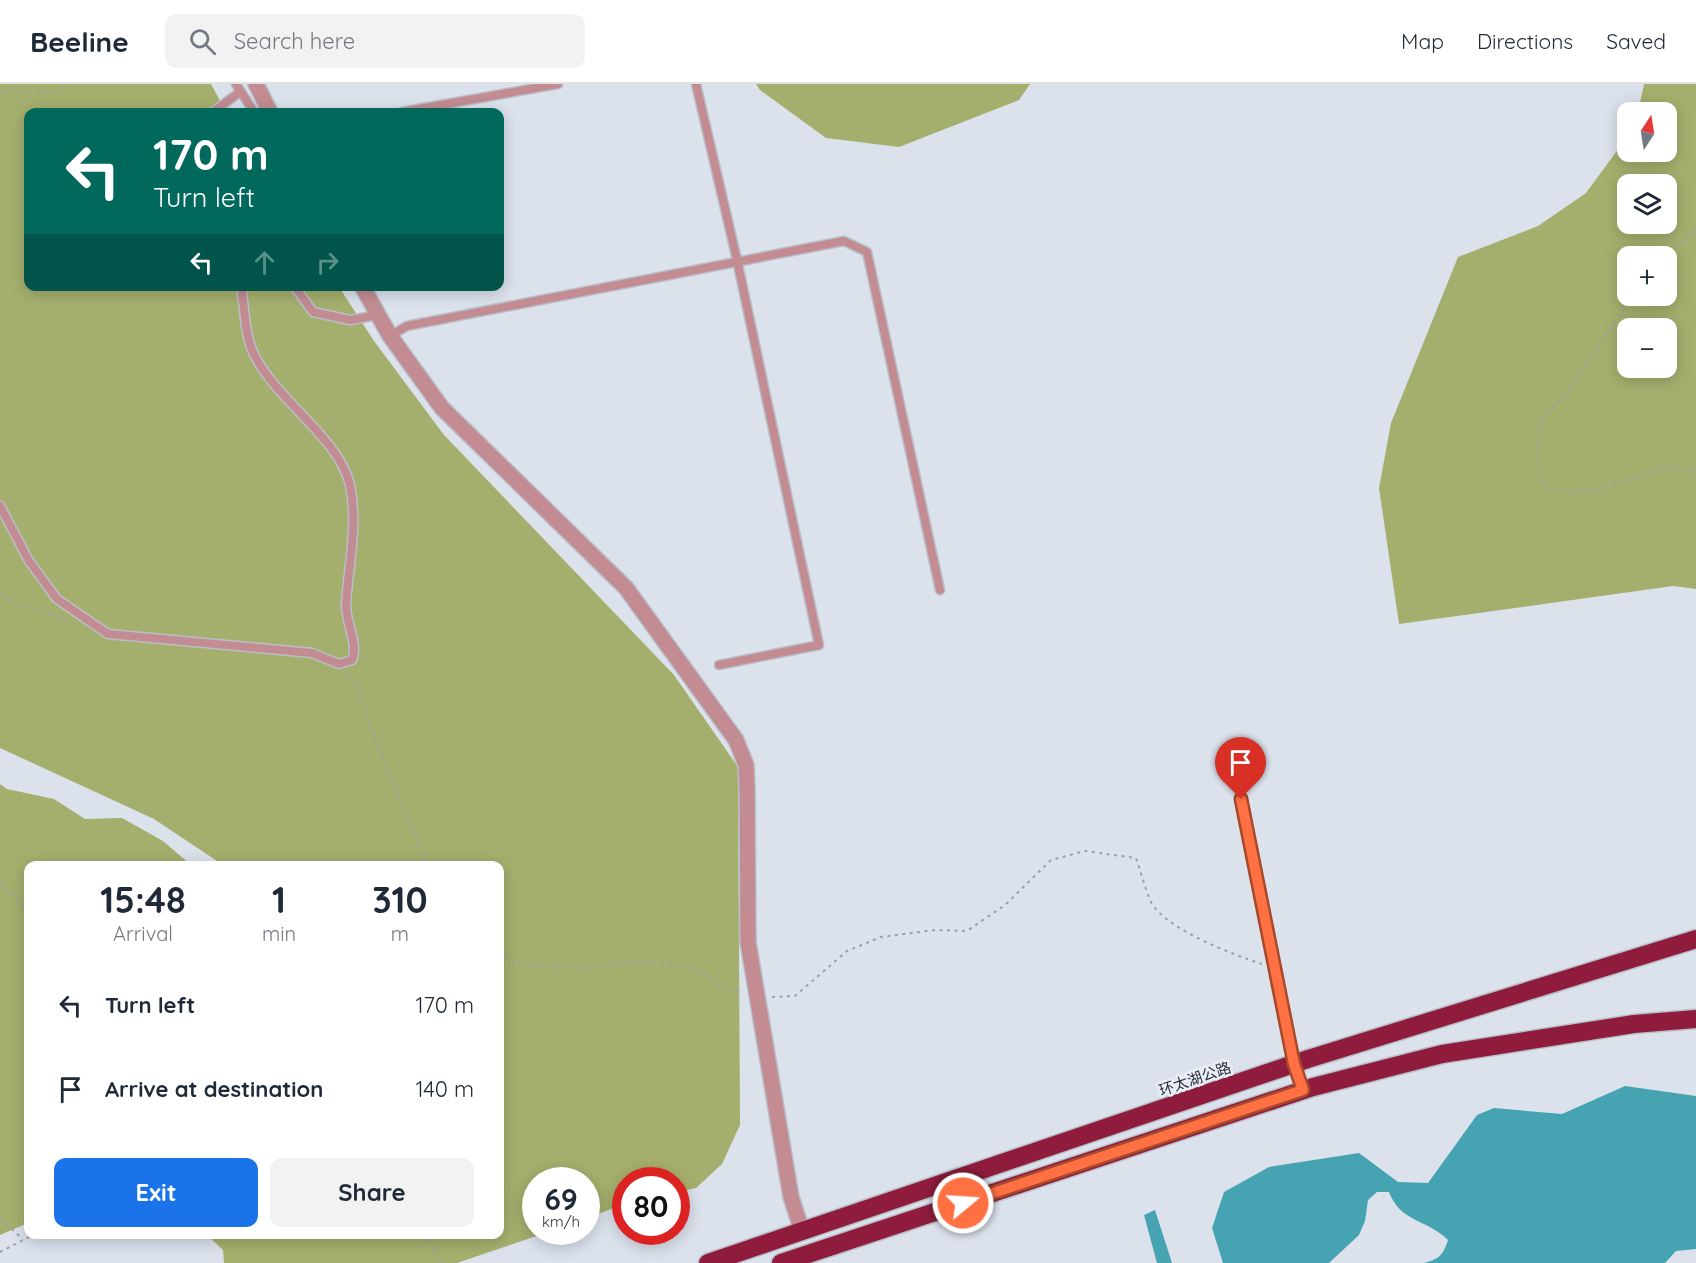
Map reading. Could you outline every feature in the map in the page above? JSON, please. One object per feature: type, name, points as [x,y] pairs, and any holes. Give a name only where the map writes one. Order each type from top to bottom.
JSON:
[{"type":"highway","name":"环太湖公路","points":[[708,1263],[1294,1064],[1696,939]]},
{"type":"highway","points":[[781,1263],[1303,1090],[1442,1053],[1634,1024],[1696,1019]]},
{"type":"street","points":[[256,84],[268,108]]},
{"type":"street","points":[[365,291],[390,336],[442,408],[627,588],[736,740],[746,765],[748,942],[792,1197],[802,1231]]},
{"type":"lane","points":[[424,108],[558,84]]},
{"type":"lane","points":[[696,84],[737,260],[819,645],[719,665]]},
{"type":"lane","points":[[217,108],[238,88],[251,108]]},
{"type":"lane","points":[[390,336],[407,326],[844,241],[867,252],[940,590]]},
{"type":"lane","points":[[0,506],[29,561],[57,599],[108,634],[312,653],[339,664],[351,660],[356,651],[346,612],[355,524],[349,482],[336,455],[269,377],[252,351],[243,291]]},
{"type":"lane","points":[[298,291],[313,312],[350,320],[378,315]]},
{"type":"lane","points":[[1237,778],[1294,1064],[1303,1090]]},
{"type":"path","points":[[0,93],[10,90],[56,94],[65,84]]},
{"type":"path","points":[[1677,248],[1696,229]]},
{"type":"path","points":[[1626,306],[1569,390],[1541,419],[1537,450],[1542,481],[1549,490],[1574,493],[1601,488],[1665,468],[1696,469]]},
{"type":"path","points":[[0,594],[14,603],[77,624]]},
{"type":"path","points":[[339,664],[356,684],[374,737],[426,861]]},
{"type":"path","points":[[504,955],[513,963],[583,968],[634,962],[688,965],[726,987],[758,998],[795,996],[847,951],[881,937],[935,930],[967,931],[1005,905],[1051,860],[1085,850],[1136,858],[1152,904],[1179,928],[1235,955],[1275,967]]},
{"type":"path","points":[[0,883],[24,908]]},
{"type":"path","points":[[0,1219],[24,1239],[0,1252]]},
{"type":"path","points":[[427,1239],[442,1263]]},
{"type":"green space","points":[[0,84],[211,84],[224,108],[24,108],[24,291],[342,291],[374,341],[444,435],[674,675],[738,767],[740,1125],[722,1164],[696,1188],[690,1189],[690,1167],[612,1167],[612,1209],[600,1213],[600,1167],[522,1167],[522,1241],[457,1263],[224,1263],[223,1250],[211,1239],[504,1239],[504,861],[217,861],[154,819],[0,748]]},
{"type":"green space","points":[[756,84],[1030,84],[1019,100],[899,147],[826,138],[760,90]]},
{"type":"green space","points":[[1644,84],[1696,84],[1696,589],[1673,586],[1399,624],[1379,488],[1391,423],[1458,257],[1538,226],[1586,193],[1617,151],[1617,162],[1677,162],[1677,102],[1640,102]]},
{"type":"green space","points":[[0,784],[7,789],[54,799],[85,819],[122,818],[163,841],[186,861],[24,861],[24,1225],[0,1235]]},
{"type":"water","points":[[1625,1086],[1696,1096],[1696,1249],[1676,1251],[1665,1263],[1423,1263],[1440,1256],[1448,1240],[1400,1210],[1389,1192],[1377,1192],[1368,1200],[1365,1221],[1359,1235],[1329,1263],[1223,1263],[1212,1228],[1224,1192],[1269,1167],[1359,1153],[1398,1182],[1428,1183],[1477,1115],[1494,1108],[1562,1114]]},
{"type":"water","points":[[1155,1210],[1172,1263],[1157,1263],[1144,1215]]},
{"type":"route","points":[[963,1203],[1303,1090],[1294,1064],[1241,799]]}]
